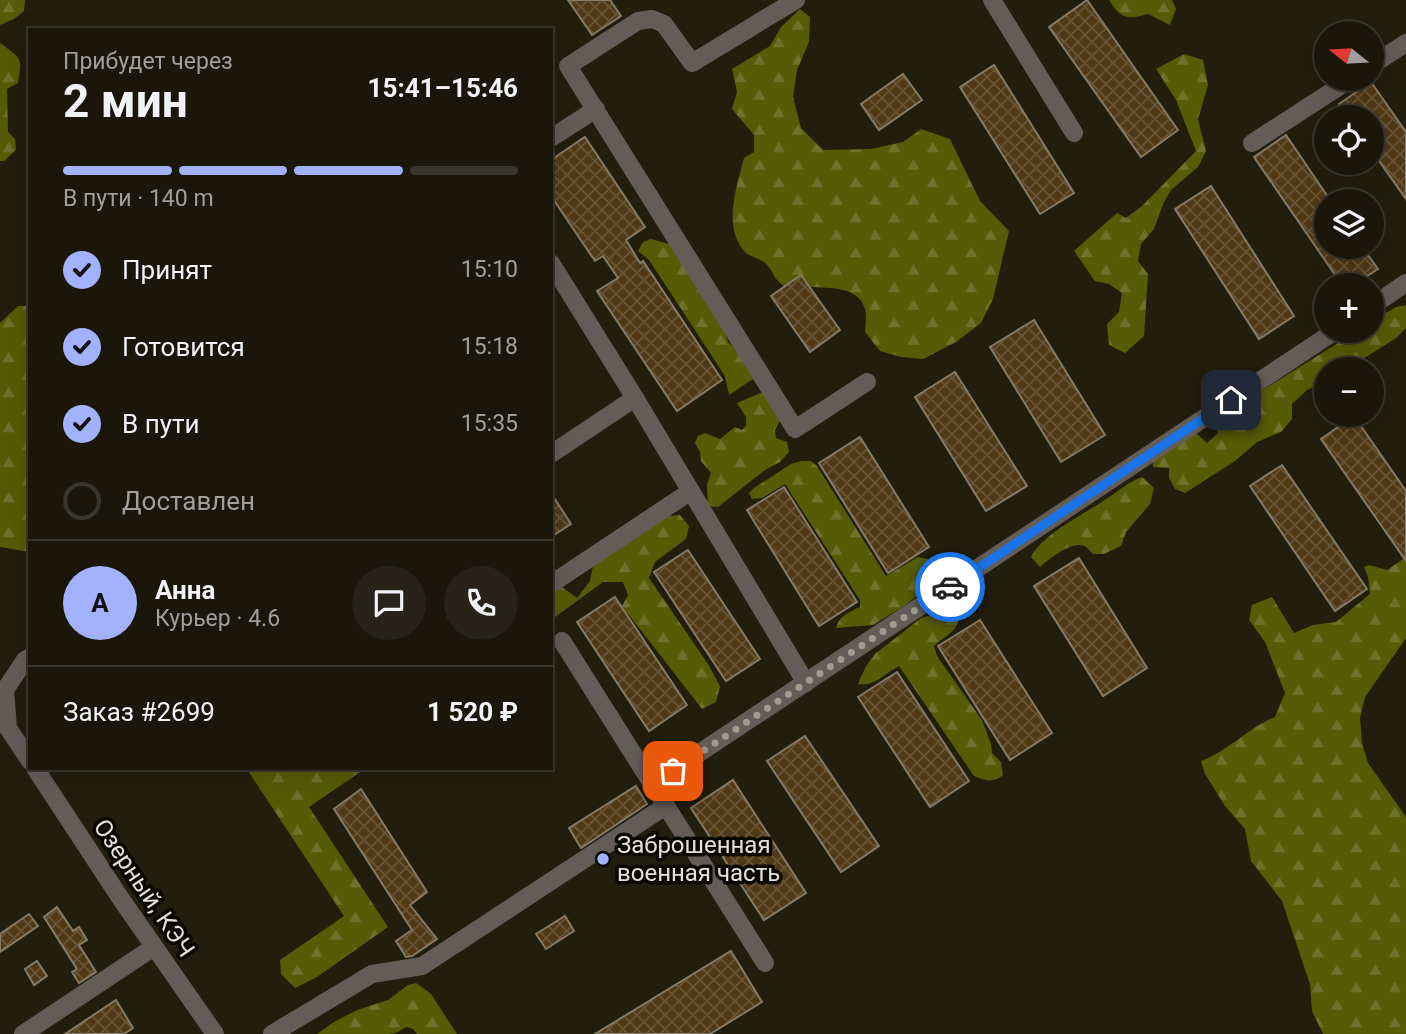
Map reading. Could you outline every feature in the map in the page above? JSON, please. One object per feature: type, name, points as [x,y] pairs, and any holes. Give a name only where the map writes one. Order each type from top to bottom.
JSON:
[{"type":"street","points":[[796,0],[692,63],[664,24],[652,19],[638,21],[568,66],[795,429],[867,382]]},
{"type":"street","points":[[992,0],[1074,133]]},
{"type":"street","points":[[1384,57],[1406,43]]},
{"type":"street","points":[[1252,143],[1332,91]]},
{"type":"street","points":[[553,137],[596,109]]},
{"type":"street","points":[[553,266],[806,682]]},
{"type":"street","points":[[1384,298],[1406,283]]},
{"type":"street","points":[[651,785],[1317,343]]},
{"type":"street","points":[[553,453],[635,398]]},
{"type":"street","points":[[553,583],[691,491]]},
{"type":"street","points":[[562,641],[664,807],[765,963]]},
{"type":"street","points":[[28,658],[3,686],[8,728],[28,758]]},
{"type":"street","name":"Озерный, КЭЧ","points":[[35,770],[215,1034]]},
{"type":"street","points":[[272,1034],[372,974],[422,966],[664,807]]},
{"type":"street","points":[[23,1034],[154,947]]},
{"type":"green space","points":[[0,0],[25,0],[24,11],[0,25]]},
{"type":"green space","points":[[1109,0],[1172,0],[1176,9],[1170,25],[1148,14],[1125,16],[1117,11]]},
{"type":"green space","points":[[800,9],[810,17],[809,42],[797,70],[793,97],[801,128],[823,150],[871,149],[903,142],[921,129],[950,139],[980,201],[1009,231],[993,299],[981,323],[956,342],[923,359],[880,351],[865,332],[866,317],[862,301],[850,292],[810,287],[801,275],[784,286],[766,263],[745,252],[734,231],[735,193],[744,158],[754,152],[754,135],[732,109],[737,92],[732,69],[770,46],[781,27]]},
{"type":"green space","points":[[0,43],[19,59],[20,63],[18,83],[7,89],[8,132],[15,139],[16,150],[4,161],[0,161]]},
{"type":"green space","points":[[1184,54],[1203,60],[1208,85],[1198,119],[1206,151],[1198,167],[1171,190],[1154,229],[1141,244],[1138,261],[1148,274],[1144,336],[1125,353],[1109,345],[1107,324],[1119,312],[1122,293],[1109,284],[1095,281],[1074,251],[1117,213],[1126,218],[1142,206],[1196,151],[1176,100],[1156,69]]},
{"type":"green space","points":[[651,239],[673,245],[723,326],[728,342],[741,354],[756,377],[729,395],[725,376],[649,260],[638,251],[643,242]]},
{"type":"green space","points":[[1406,305],[1406,328],[1396,338],[1366,357],[1315,357],[1338,343],[1384,343],[1384,314]]},
{"type":"green space","points":[[18,306],[28,306],[28,552],[0,547],[0,323]]},
{"type":"green space","points":[[1314,358],[1314,387],[1292,404],[1292,419],[1281,432],[1257,442],[1235,461],[1185,493],[1175,489],[1169,478],[1169,468],[1153,467],[1152,453],[1196,433],[1207,443],[1218,433],[1223,416],[1233,414],[1242,421],[1248,414],[1249,403],[1261,391]]},
{"type":"green space","points":[[765,391],[782,416],[775,430],[776,438],[787,442],[789,452],[780,462],[765,470],[718,507],[708,506],[707,484],[711,473],[701,461],[695,443],[698,436],[705,433],[720,439],[735,427],[742,430],[746,426],[746,417],[737,403]]},
{"type":"green space","points":[[811,461],[817,466],[886,576],[918,557],[928,559],[934,569],[928,587],[873,625],[836,628],[842,617],[860,607],[860,600],[785,484],[762,498],[752,499],[749,493],[791,464]]},
{"type":"green space","points":[[1142,477],[1154,488],[1150,504],[1126,532],[1121,546],[1104,554],[1093,554],[1079,545],[1069,547],[1040,567],[1031,557],[1043,541],[1062,527]]},
{"type":"green space","points":[[680,515],[689,526],[686,539],[655,562],[649,578],[720,686],[716,702],[702,709],[622,606],[628,595],[623,582],[603,582],[553,619],[553,593],[562,587],[577,598],[590,581],[593,566],[669,516]]},
{"type":"green space","points":[[1406,557],[1406,638],[1365,697],[1360,718],[1362,743],[1368,763],[1406,817],[1406,1034],[1323,1034],[1312,1011],[1310,984],[1282,901],[1251,861],[1245,829],[1225,806],[1205,774],[1201,761],[1275,717],[1285,693],[1265,642],[1249,620],[1252,605],[1272,597],[1294,633],[1313,625],[1336,622],[1370,594],[1364,567],[1369,565],[1387,570]]},
{"type":"green space","points":[[948,610],[960,614],[959,620],[951,633],[934,646],[937,656],[982,720],[992,753],[1001,762],[1003,775],[993,780],[974,776],[899,666],[875,681],[858,684],[875,654],[921,618]]},
{"type":"green space","points":[[247,770],[363,770],[309,807],[388,927],[317,977],[295,988],[281,974],[280,960],[344,916]]},
{"type":"green space","points":[[416,983],[431,994],[457,1034],[417,1034],[406,1027],[388,1034],[317,1034],[357,1010],[388,1000],[408,985]]},
{"type":"building","points":[[568,0],[610,0],[621,16],[592,35]]},
{"type":"building","points":[[1087,0],[1178,130],[1141,157],[1049,27]]},
{"type":"building","points":[[994,65],[1074,193],[1040,214],[960,87]]},
{"type":"building","points":[[903,74],[922,100],[879,130],[861,104]]},
{"type":"building","points":[[1358,91],[1377,91],[1406,132],[1406,199],[1384,168],[1384,105],[1339,104]]},
{"type":"building","points":[[1286,135],[1323,189],[1314,189],[1314,244],[1254,157]]},
{"type":"building","points":[[585,137],[645,227],[626,240],[640,263],[643,261],[722,380],[677,411],[597,291],[618,278],[603,256],[595,261],[553,199],[553,159]]},
{"type":"building","points":[[1211,186],[1294,316],[1259,339],[1175,209]]},
{"type":"building","points":[[1324,259],[1371,259],[1378,269],[1372,273],[1334,273]]},
{"type":"building","points":[[801,275],[840,330],[810,352],[771,296]]},
{"type":"building","points":[[1034,320],[1105,435],[1061,462],[990,347]]},
{"type":"building","points":[[955,372],[1027,486],[986,511],[915,397]]},
{"type":"building","points":[[1338,427],[1362,427],[1406,491],[1406,561],[1321,439]]},
{"type":"building","points":[[860,437],[929,547],[888,573],[819,463]]},
{"type":"building","points":[[1282,465],[1367,589],[1335,611],[1250,486]]},
{"type":"building","points":[[784,487],[857,602],[819,626],[747,510]]},
{"type":"building","points":[[553,496],[571,524],[553,536]]},
{"type":"building","points":[[688,550],[760,659],[726,681],[654,572]]},
{"type":"building","points":[[1079,558],[1147,668],[1103,696],[1034,586]]},
{"type":"building","points":[[615,597],[687,705],[649,731],[577,622]]},
{"type":"building","points":[[980,620],[1052,733],[1010,760],[938,646]]},
{"type":"building","points":[[897,672],[969,781],[930,807],[858,697]]},
{"type":"building","points":[[805,736],[879,846],[841,872],[767,761]]},
{"type":"building","points":[[733,780],[806,893],[764,920],[691,808]]},
{"type":"building","points":[[636,786],[647,804],[581,848],[569,828]]},
{"type":"building","points":[[361,789],[427,892],[410,905],[437,939],[412,956],[406,957],[396,941],[412,930],[334,809]]},
{"type":"building","points":[[57,907],[73,931],[79,927],[87,940],[79,945],[96,972],[79,983],[72,972],[77,969],[44,917]]},
{"type":"building","points":[[29,914],[38,926],[0,952],[0,934]]},
{"type":"building","points":[[565,916],[574,931],[546,949],[536,934]]},
{"type":"building","points":[[731,951],[762,1002],[710,1034],[595,1034]]},
{"type":"building","points":[[37,961],[47,976],[34,985],[25,969]]},
{"type":"building","points":[[116,1000],[133,1028],[124,1034],[65,1034]]},
{"type":"way so far","points":[[673,771],[950,587]]},
{"type":"place","name":"Заброшенная военная часть","points":[[603,859]]},
{"type":"route","points":[[950,587],[1231,400]]}]
